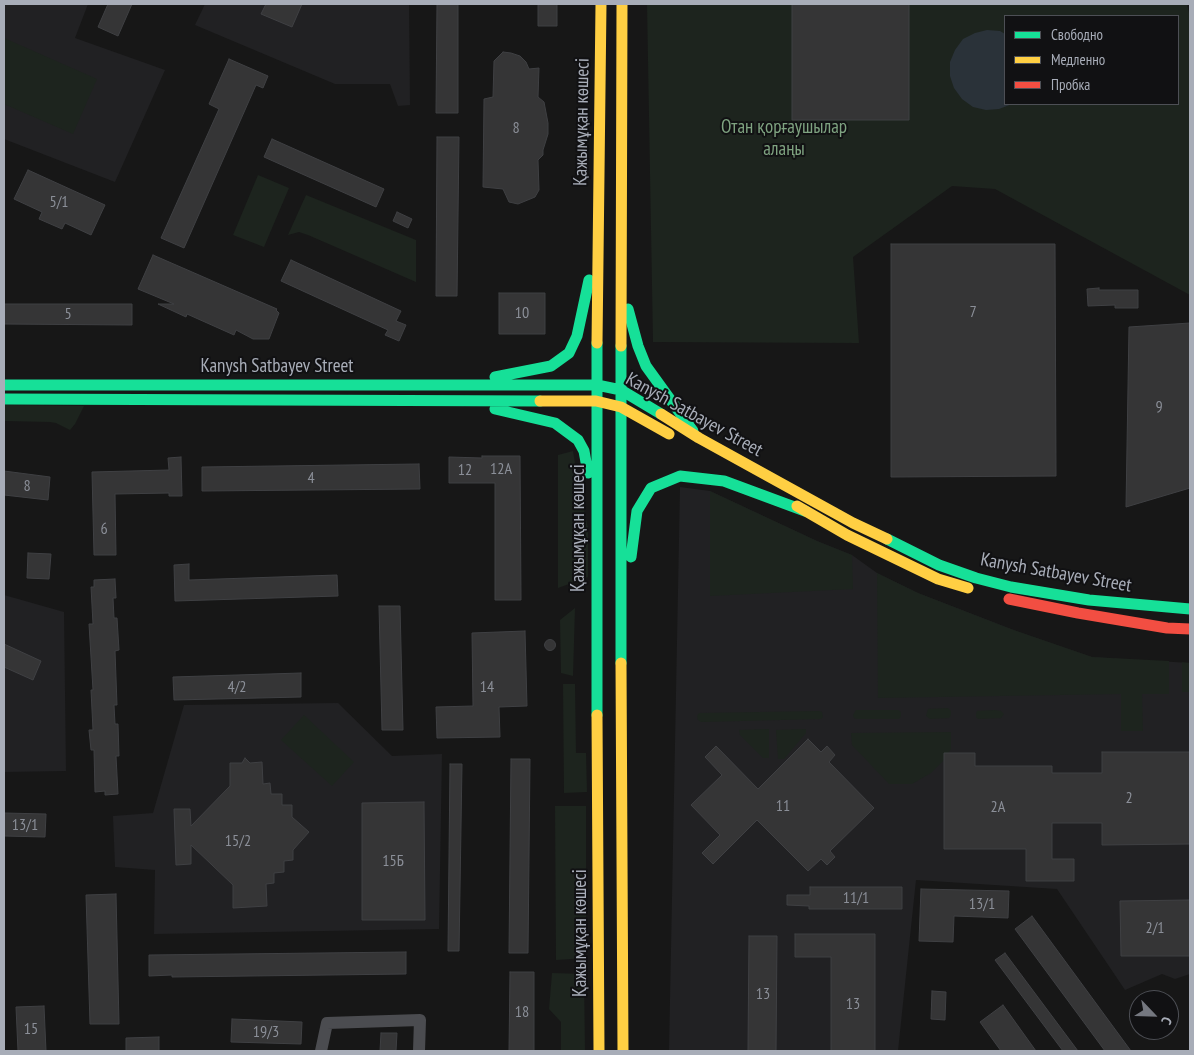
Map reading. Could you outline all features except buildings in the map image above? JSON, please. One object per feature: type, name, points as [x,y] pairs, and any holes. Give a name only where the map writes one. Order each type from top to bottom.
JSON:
[{"type":"main road","name":"Қажымұқан көшесі","points":[[598,1051],[596,401],[601,4]]},
{"type":"main road","name":"Қажымұқан көшесі","points":[[622,4],[621,630],[623,1051]]},
{"type":"main road","points":[[457,385],[551,366],[570,352],[577,336],[585,303],[599,228]]},
{"type":"main road","points":[[622,286],[638,346],[646,366],[699,438]]},
{"type":"main road","name":"Kanysh Satbayev Street","points":[[4,384],[597,385],[621,390],[699,438],[853,523],[940,565],[976,578],[1011,587],[1089,600],[1190,609]]},
{"type":"main road","name":"Kanysh Satbayev Street","points":[[4,399],[596,401],[621,407],[680,440]]},
{"type":"main road","points":[[460,401],[555,423],[578,440],[584,451],[597,538]]},
{"type":"main road","points":[[621,630],[637,511],[651,488],[680,476],[724,481],[805,511]]},
{"type":"main road","name":"Kanysh Satbayev Street","points":[[746,478],[847,535],[938,579],[976,590]]},
{"type":"main road","name":"Kanysh Satbayev Street","points":[[995,596],[1078,613],[1167,628],[1190,629]]},
{"type":"street","points":[[321,1051],[326,1023],[420,1020],[419,1051]]},
{"type":"shaded area","points":[[4,4],[88,4],[75,38],[165,70],[115,182],[4,139]]},
{"type":"shaded area","points":[[205,4],[409,4],[410,105],[398,106],[390,84],[335,84],[195,25]]},
{"type":"shaded area","points":[[987,30],[1000,31],[1004,33],[1004,105],[1009,105],[999,109],[986,110],[973,107],[962,99],[954,88],[950,76],[950,62],[955,50],[963,39]]},
{"type":"shaded area","points":[[680,487],[710,491],[817,541],[852,555],[877,573],[918,593],[1019,632],[1092,657],[1190,663],[1190,974],[1175,979],[1162,974],[1125,990],[1057,889],[916,880],[898,1051],[669,1051]]},
{"type":"shaded area","points":[[4,595],[64,612],[66,771],[4,772]]},
{"type":"shaded area","points":[[338,703],[392,756],[442,754],[439,929],[154,934],[155,870],[115,867],[113,816],[153,813],[184,705]]},
{"type":"green space","name":"Отан қорғаушылар алаңы","points":[[647,4],[1187,4],[1190,17],[1190,295],[995,189],[952,186],[853,257],[859,343],[653,342]]},
{"type":"green space","points":[[4,38],[97,79],[73,134],[4,104]]},
{"type":"green space","points":[[258,175],[289,188],[264,247],[233,235]]},
{"type":"green space","points":[[306,195],[416,240],[416,282],[308,235],[299,232],[288,235]]},
{"type":"green space","points":[[4,405],[84,406],[70,430],[50,422],[4,421]]},
{"type":"green space","points":[[573,451],[588,528],[588,577],[558,588],[558,455]]},
{"type":"green space","points":[[710,491],[817,541],[852,555],[853,589],[710,596]]},
{"type":"green space","points":[[877,573],[918,593],[1008,628],[1092,657],[1169,661],[1169,694],[1142,694],[1143,731],[1121,731],[1121,694],[878,698]]},
{"type":"green space","points":[[575,608],[573,676],[561,673],[560,620]]},
{"type":"green space","points":[[1182,662],[1190,663],[1190,692],[1182,692]]},
{"type":"green space","points":[[563,684],[575,684],[576,753],[586,753],[587,792],[564,793]]},
{"type":"green space","points":[[948,708],[951,711],[949,718],[930,719],[926,716],[928,709]]},
{"type":"green space","points":[[856,710],[898,710],[901,712],[901,716],[899,719],[857,719],[853,715]]},
{"type":"green space","points":[[977,711],[1001,711],[1004,714],[1001,718],[978,719],[976,717]]},
{"type":"green space","points":[[822,712],[823,717],[821,719],[701,722],[697,716],[699,713]]},
{"type":"green space","points":[[304,715],[354,762],[332,786],[281,740]]},
{"type":"green space","points":[[769,729],[769,758],[763,758],[740,735],[739,730]]},
{"type":"green space","points":[[806,729],[806,733],[784,759],[778,759],[776,730]]},
{"type":"green space","points":[[951,732],[951,749],[943,761],[931,773],[912,784],[889,784],[852,745],[851,733]]},
{"type":"green space","points":[[555,806],[586,806],[586,958],[556,960]]},
{"type":"green space","points":[[552,973],[584,974],[585,1051],[561,1051],[561,1022],[549,1009]]},
{"type":"traffic: fast","points":[[495,377],[551,366],[569,353],[577,336],[589,280]]},
{"type":"traffic: fast","points":[[628,309],[638,346],[646,366],[693,431]]},
{"type":"traffic: fast","points":[[597,343],[597,715]]},
{"type":"traffic: fast","points":[[621,346],[621,663]]},
{"type":"traffic: fast","points":[[4,385],[597,385],[621,390],[661,414]]},
{"type":"traffic: fast","points":[[4,399],[540,401]]},
{"type":"traffic: fast","points":[[495,409],[555,423],[578,440],[584,451],[588,473]]},
{"type":"traffic: fast","points":[[631,557],[637,511],[651,488],[680,476],[724,481],[805,511]]},
{"type":"traffic: fast","points":[[887,539],[939,565],[976,578],[1011,587],[1089,600],[1190,609]]},
{"type":"traffic: slow","points":[[597,343],[601,4]]},
{"type":"traffic: slow","points":[[621,346],[622,4]]},
{"type":"traffic: slow","points":[[540,401],[596,401],[621,407],[669,434]]},
{"type":"traffic: slow","points":[[661,414],[699,438],[853,523],[887,539]]},
{"type":"traffic: slow","points":[[797,506],[847,535],[938,579],[968,588]]},
{"type":"traffic: slow","points":[[621,663],[623,1051]]},
{"type":"traffic: slow","points":[[597,715],[599,1051]]},
{"type":"traffic: jam","points":[[1009,599],[1167,628],[1190,629]]}]
